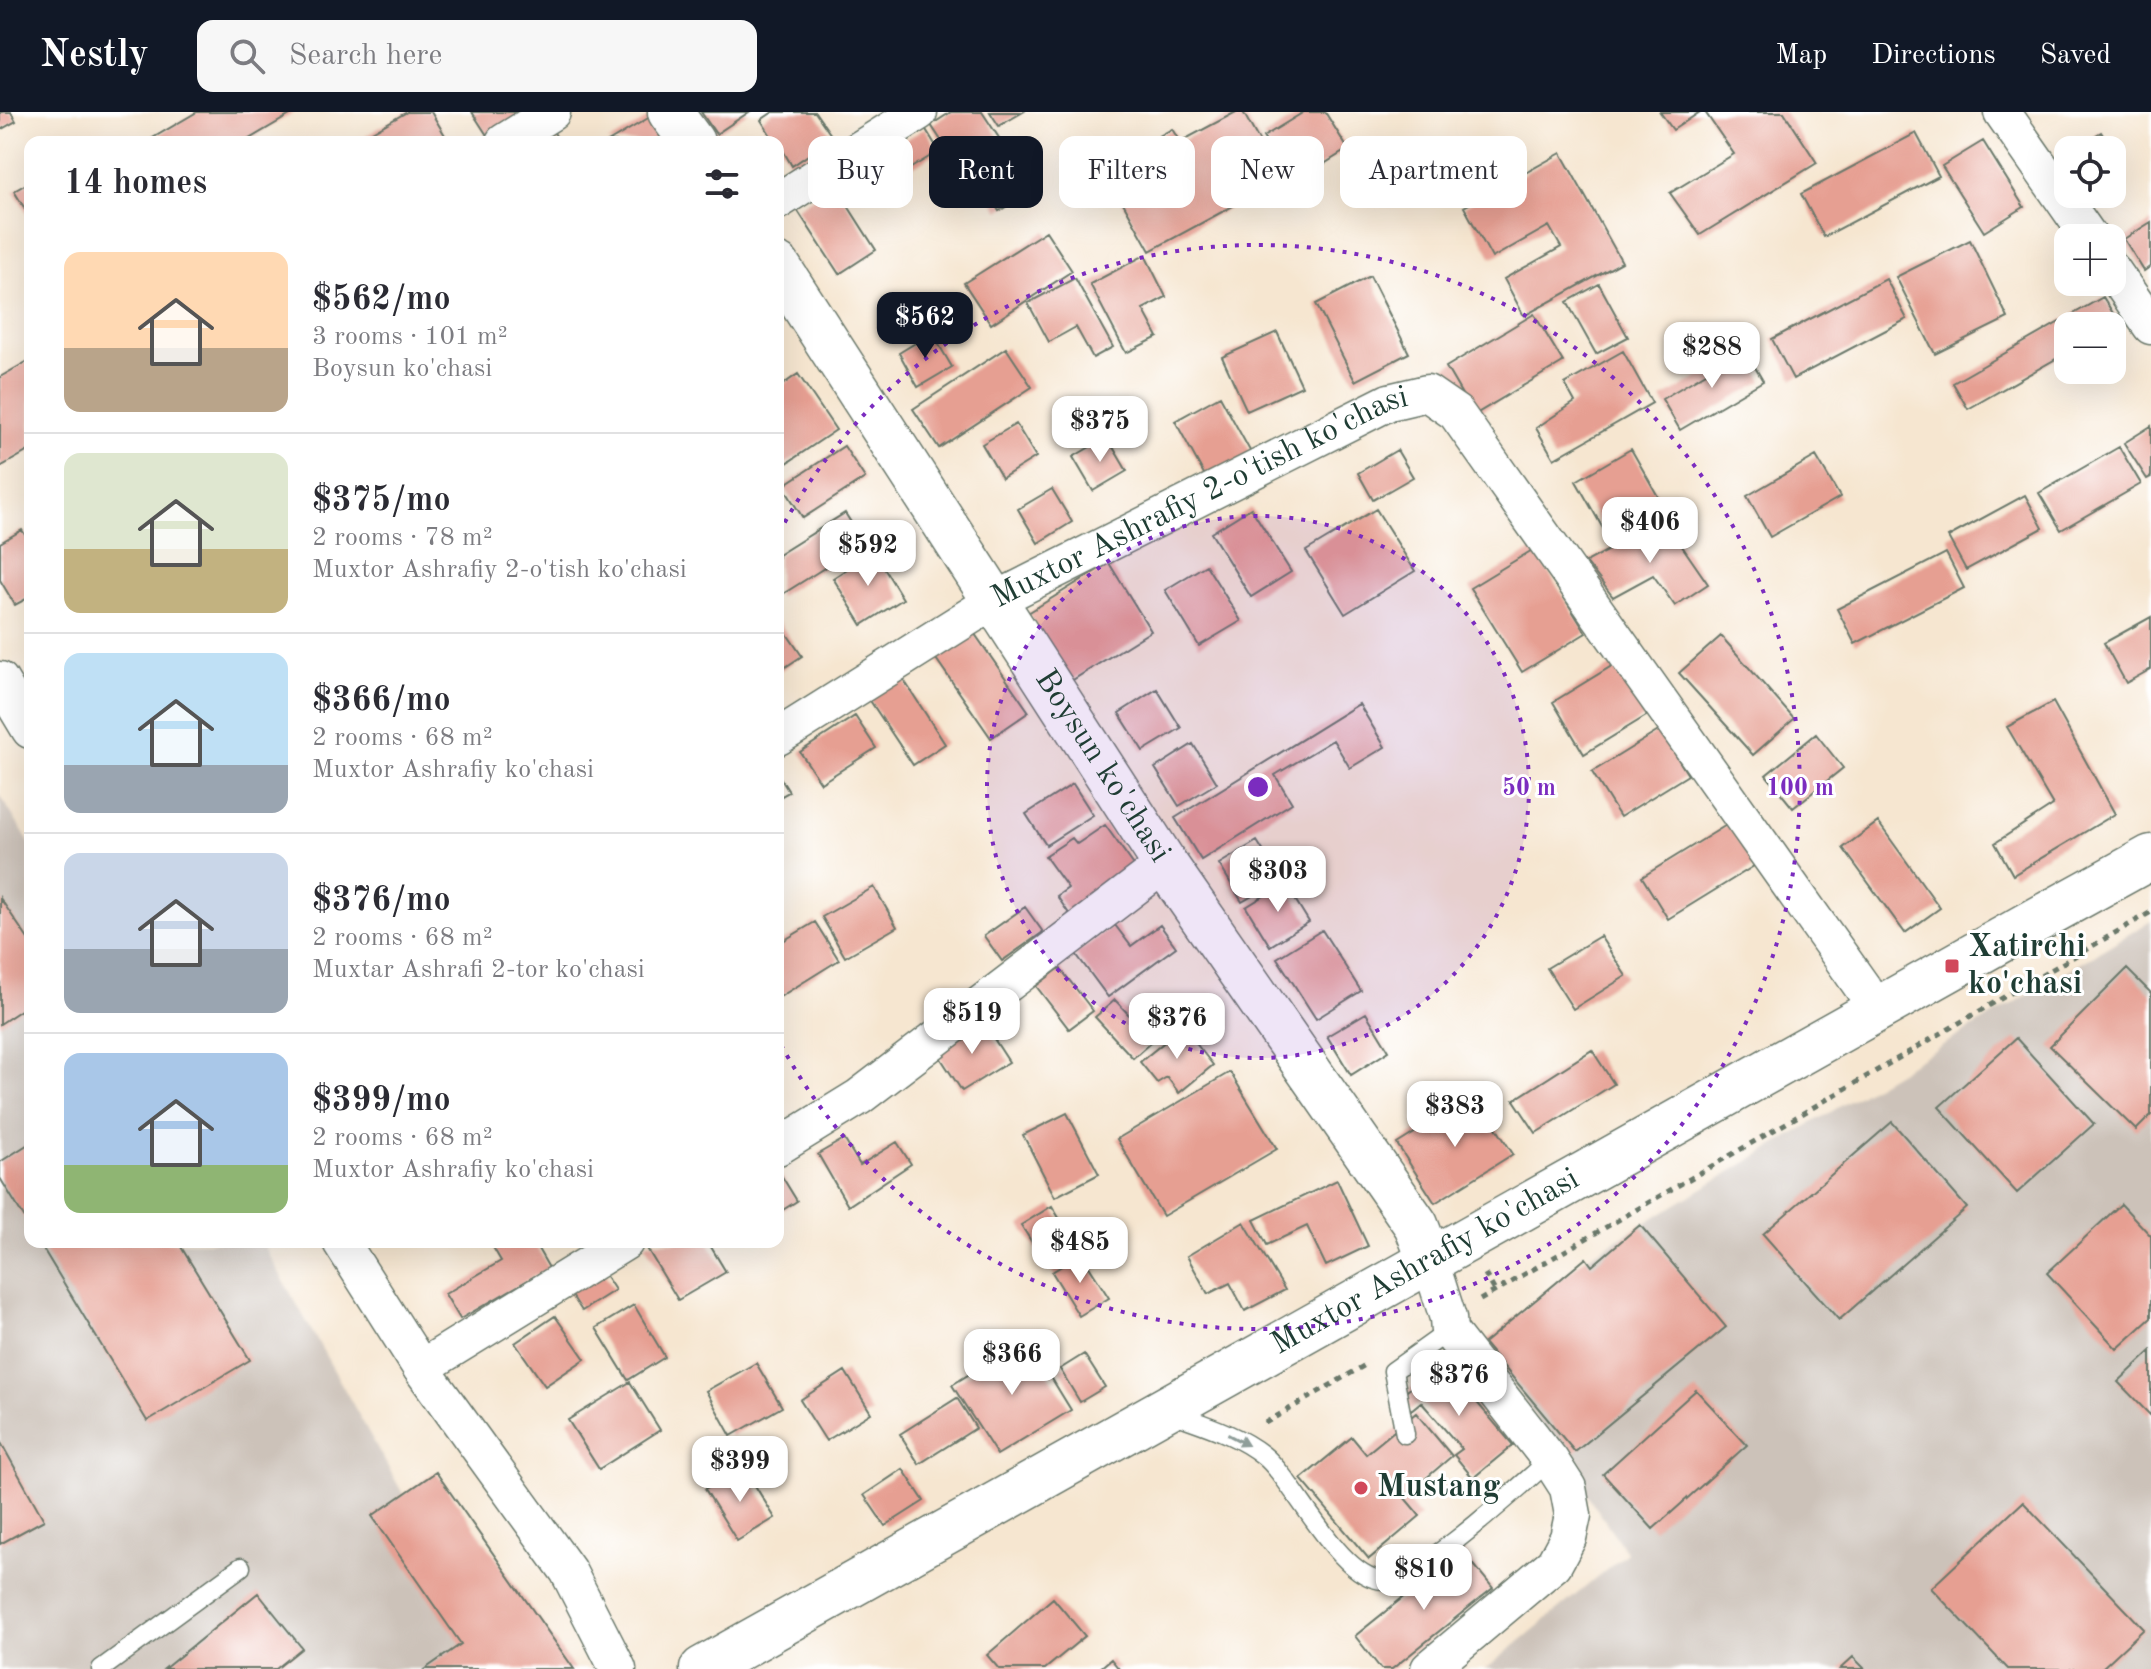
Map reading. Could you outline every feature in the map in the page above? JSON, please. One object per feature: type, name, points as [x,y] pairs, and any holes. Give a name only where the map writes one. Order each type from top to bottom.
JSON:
[{"type":"main road","points":[[670,112],[688,136]]},
{"type":"main road","name":"Boysun ko'chasi","points":[[784,275],[1165,864],[1416,1225],[1430,1261]]},
{"type":"main road","name":"Muxtor Ashrafiy ko'chasi","points":[[702,1669],[2151,857]]},
{"type":"street","points":[[514,136],[552,112]]},
{"type":"street","points":[[784,197],[919,112]]},
{"type":"street","points":[[2002,112],[2080,224]]},
{"type":"street","points":[[2126,290],[2151,326]]},
{"type":"street","name":"Muxtor Ashrafiy 2-o'tish ko'chasi","points":[[784,733],[994,601],[1389,402],[1427,393],[1456,413],[1877,1008]]},
{"type":"street","points":[[0,680],[24,720]]},
{"type":"street","points":[[784,1143],[859,1097],[1165,864]]},
{"type":"street","points":[[345,1248],[421,1368],[568,1571],[618,1669]]},
{"type":"street","points":[[421,1368],[615,1248]]},
{"type":"street","points":[[1429,1669],[1554,1564],[1568,1538],[1573,1515],[1568,1488],[1550,1460],[1448,1324],[1430,1261]]},
{"type":"lane","points":[[1405,1434],[1393,1371],[1448,1324]]},
{"type":"lane","points":[[1166,1411],[1239,1438],[1266,1457],[1327,1538],[1364,1575],[1384,1580],[1426,1564],[1550,1460]]},
{"type":"lane","points":[[101,1669],[241,1567]]},
{"type":"path","points":[[1448,1324],[2151,912]]},
{"type":"path","points":[[1239,1438],[1368,1363]]},
{"type":"shaded area","points":[[0,795],[24,834],[24,1248],[265,1248],[501,1669],[0,1669]]},
{"type":"shaded area","points":[[2151,921],[2151,1669],[1486,1669],[1627,1553],[1484,1343],[1586,1258]]},
{"type":"building","points":[[0,112],[11,112],[16,121],[0,130]]},
{"type":"building","points":[[197,112],[295,112],[254,136],[156,136]]},
{"type":"building","points":[[407,112],[431,112],[445,136],[365,136]]},
{"type":"building","points":[[472,112],[536,112],[497,136],[487,136]]},
{"type":"building","points":[[701,112],[749,112],[716,134]]},
{"type":"building","points":[[773,112],[815,112],[832,136],[808,136],[808,155],[792,166],[784,152],[784,136],[771,136],[761,120]]},
{"type":"building","points":[[951,112],[982,112],[998,136],[938,136],[931,125]]},
{"type":"building","points":[[990,112],[1023,112],[999,126]]},
{"type":"building","points":[[1236,112],[1243,112],[1256,136],[1211,136],[1211,208],[1229,208],[1150,251],[1126,208],[1195,208],[1195,136],[1191,136]]},
{"type":"building","points":[[1304,112],[1325,112],[1340,136],[1340,154],[1324,164],[1324,136],[1265,136]]},
{"type":"building","points":[[1660,112],[1700,112],[1673,130]]},
{"type":"building","points":[[1705,112],[1784,112],[1817,163],[1700,235],[1670,193],[1734,154]]},
{"type":"building","points":[[650,117],[661,136],[618,136]]},
{"type":"building","points":[[547,122],[556,136],[525,136]]},
{"type":"building","points":[[925,128],[930,136],[929,157],[913,167],[913,136]]},
{"type":"building","points":[[1172,129],[1176,136],[1159,136]]},
{"type":"building","points":[[1916,133],[1939,176],[1824,237],[1801,194]]},
{"type":"building","points":[[1983,141],[2024,207],[1984,232],[1942,166]]},
{"type":"building","points":[[1561,153],[1622,262],[1524,316],[1504,279],[1561,247],[1549,226],[1492,258],[1465,208],[1527,208],[1527,172]]},
{"type":"building","points":[[24,185],[24,207],[14,191]]},
{"type":"building","points":[[808,200],[808,208],[849,208],[876,250],[839,274],[796,208]]},
{"type":"building","points":[[2151,222],[2151,266],[2144,271],[2126,242],[2126,238]]},
{"type":"building","points":[[1046,231],[1072,271],[991,324],[964,283]]},
{"type":"building","points":[[1970,240],[2008,318],[1935,354],[1896,277]]},
{"type":"building","points":[[1145,255],[1166,297],[1143,309],[1158,337],[1126,353],[1090,284]]},
{"type":"building","points":[[1370,276],[1409,353],[1355,381],[1316,304]]},
{"type":"building","points":[[1075,278],[1113,347],[1093,358],[1076,327],[1049,342],[1028,303]]},
{"type":"building","points":[[1886,279],[1907,319],[1793,379],[1772,339]]},
{"type":"building","points":[[1599,284],[1628,337],[1596,354],[1567,302]]},
{"type":"building","points":[[2103,297],[2112,312],[2077,312]]},
{"type":"building","points":[[1534,314],[1563,362],[1474,415],[1446,367]]},
{"type":"building","points":[[2054,325],[2054,360],[1968,409],[1953,383]]},
{"type":"building","points":[[1277,332],[1302,386],[1247,411],[1222,357]]},
{"type":"building","points":[[932,333],[952,367],[918,387],[899,353]]},
{"type":"building","points":[[1006,348],[1032,387],[939,448],[913,409]]},
{"type":"building","points":[[1745,350],[1763,381],[1680,430],[1662,399]]},
{"type":"building","points":[[1623,351],[1652,403],[1554,459],[1536,428],[1575,402],[1565,384]]},
{"type":"building","points":[[24,363],[24,453],[0,467],[0,377]]},
{"type":"building","points":[[798,374],[836,430],[784,465],[784,384]]},
{"type":"building","points":[[1220,396],[1255,460],[1210,485],[1175,421]]},
{"type":"building","points":[[1016,424],[1036,457],[1002,478],[982,444]]},
{"type":"building","points":[[2151,426],[2151,477],[2147,479],[2124,443]]},
{"type":"building","points":[[1107,437],[1127,471],[1093,491],[1073,457]]},
{"type":"building","points":[[844,446],[865,478],[803,518],[784,485]]},
{"type":"building","points":[[2119,447],[2141,484],[2061,530],[2039,493]]},
{"type":"building","points":[[1631,449],[1660,500],[1605,532],[1576,481]]},
{"type":"building","points":[[1397,450],[1413,477],[1373,500],[1358,473]]},
{"type":"building","points":[[1816,456],[1840,497],[1770,537],[1747,496]]},
{"type":"building","points":[[1052,489],[1072,522],[1038,543],[1018,509]]},
{"type":"building","points":[[2025,495],[2043,528],[1966,570],[1948,537]]},
{"type":"building","points":[[1251,508],[1291,572],[1251,597],[1211,533]]},
{"type":"building","points":[[1376,509],[1415,571],[1345,614],[1306,551]]},
{"type":"building","points":[[845,513],[864,543],[784,593],[784,551]]},
{"type":"building","points":[[1664,520],[1708,584],[1675,606],[1653,575],[1613,597],[1586,562]]},
{"type":"building","points":[[22,530],[24,533],[24,600],[15,605],[0,580],[0,543]]},
{"type":"building","points":[[1534,549],[1586,633],[1522,672],[1470,588]]},
{"type":"building","points":[[874,552],[903,599],[862,625],[833,578]]},
{"type":"building","points":[[1946,553],[1964,588],[1855,644],[1837,609]]},
{"type":"building","points":[[1109,563],[1151,631],[1071,681],[1028,613]]},
{"type":"building","points":[[1206,565],[1241,621],[1199,646],[1165,590]]},
{"type":"building","points":[[2151,617],[2151,669],[2126,683],[2104,643]]},
{"type":"building","points":[[970,627],[1029,712],[991,738],[932,653]]},
{"type":"building","points":[[784,630],[802,656],[784,668]]},
{"type":"building","points":[[1721,636],[1794,719],[1753,755],[1679,673]]},
{"type":"building","points":[[1620,661],[1651,713],[1584,754],[1553,702]]},
{"type":"building","points":[[900,674],[945,744],[913,765],[867,696]]},
{"type":"building","points":[[1157,689],[1181,728],[1143,751],[1119,713]]},
{"type":"building","points":[[2053,702],[2115,814],[2013,875],[1995,843],[2053,805],[2007,727]]},
{"type":"building","points":[[1359,704],[1385,747],[1350,768],[1333,740],[1275,775],[1292,803],[1201,860],[1175,818]]},
{"type":"building","points":[[855,716],[876,748],[821,783],[800,752]]},
{"type":"building","points":[[1660,730],[1688,775],[1620,817],[1592,772]]},
{"type":"building","points":[[1816,734],[1843,768],[1793,808],[1766,775]]},
{"type":"building","points":[[1193,744],[1217,783],[1179,806],[1155,768]]},
{"type":"building","points":[[1073,784],[1093,815],[1046,845],[1026,814]]},
{"type":"building","points":[[1878,822],[1940,908],[1905,933],[1843,848]]},
{"type":"building","points":[[1728,824],[1754,866],[1668,919],[1642,877]]},
{"type":"building","points":[[1105,825],[1138,871],[1072,918],[1057,896],[1068,888],[1045,856],[1072,838],[1077,844]]},
{"type":"building","points":[[1257,841],[1281,879],[1242,902],[1219,864]]},
{"type":"building","points":[[1285,883],[1309,922],[1270,946],[1246,907]]},
{"type":"building","points":[[874,887],[897,927],[845,957],[822,917]]},
{"type":"building","points":[[0,898],[24,933],[24,1008],[0,1024]]},
{"type":"building","points":[[1025,907],[1043,932],[1002,961],[984,936]]},
{"type":"building","points":[[815,922],[839,960],[784,994],[784,940]]},
{"type":"building","points":[[1115,925],[1131,946],[1160,925],[1176,947],[1108,997],[1076,954]]},
{"type":"building","points":[[1322,930],[1361,991],[1316,1019],[1277,958]]},
{"type":"building","points":[[1600,936],[1626,976],[1573,1009],[1547,968]]},
{"type":"building","points":[[1060,968],[1093,1011],[1069,1029],[1036,986]]},
{"type":"building","points":[[2127,969],[2151,993],[2151,1115],[2136,1130],[2050,1046]]},
{"type":"building","points":[[1155,999],[1175,1021],[1133,1058],[1095,1017],[1115,1000],[1133,1019]]},
{"type":"building","points":[[1366,1013],[1389,1051],[1351,1075],[1327,1036]]},
{"type":"building","points":[[983,1022],[1009,1062],[962,1091],[936,1051]]},
{"type":"building","points":[[1183,1027],[1213,1065],[1179,1093],[1167,1077],[1157,1083],[1140,1062]]},
{"type":"building","points":[[2016,1038],[2094,1124],[2017,1193],[1939,1107]]},
{"type":"building","points":[[1592,1050],[1614,1084],[1536,1133],[1514,1100]]},
{"type":"building","points":[[1230,1072],[1277,1149],[1163,1216],[1117,1139]]},
{"type":"building","points":[[1475,1095],[1513,1154],[1435,1203],[1397,1144]]},
{"type":"building","points":[[1067,1113],[1099,1174],[1055,1197],[1023,1135]]},
{"type":"building","points":[[1892,1122],[1967,1208],[1839,1320],[1763,1234]]},
{"type":"building","points":[[844,1139],[860,1165],[897,1142],[911,1164],[848,1206],[818,1154]]},
{"type":"building","points":[[24,1147],[24,1217],[0,1178],[0,1162]]},
{"type":"building","points":[[784,1180],[797,1201],[784,1209]]},
{"type":"building","points":[[1337,1180],[1368,1246],[1326,1266],[1307,1226],[1267,1245],[1254,1220]]},
{"type":"building","points":[[2121,1204],[2151,1236],[2151,1318],[2117,1349],[2047,1273]]},
{"type":"building","points":[[1052,1206],[1075,1245],[1045,1263],[1021,1225]]},
{"type":"building","points":[[1244,1222],[1285,1290],[1245,1311],[1230,1283],[1208,1294],[1187,1256]]},
{"type":"building","points":[[1640,1225],[1726,1327],[1575,1452],[1484,1343],[1586,1258],[1592,1266]]},
{"type":"building","points":[[43,1248],[182,1248],[250,1360],[147,1421]]},
{"type":"building","points":[[493,1248],[537,1248],[549,1268],[460,1319],[445,1294],[501,1261]]},
{"type":"building","points":[[647,1248],[712,1248],[726,1272],[678,1300]]},
{"type":"building","points":[[1081,1254],[1109,1298],[1079,1316],[1052,1272]]},
{"type":"building","points":[[600,1267],[615,1290],[582,1311],[567,1288]]},
{"type":"building","points":[[634,1305],[665,1357],[628,1380],[596,1328]]},
{"type":"building","points":[[555,1316],[585,1359],[545,1386],[515,1343]]},
{"type":"building","points":[[1027,1338],[1071,1410],[997,1455],[952,1385]]},
{"type":"building","points":[[2151,1351],[2151,1416],[2118,1382]]},
{"type":"building","points":[[1084,1354],[1105,1387],[1080,1402],[1060,1369]]},
{"type":"building","points":[[1442,1361],[1513,1445],[1473,1478],[1454,1455],[1462,1449],[1421,1402],[1411,1410],[1400,1397]]},
{"type":"building","points":[[756,1363],[782,1407],[731,1436],[706,1391]]},
{"type":"building","points":[[845,1371],[871,1413],[826,1441],[800,1400]]},
{"type":"building","points":[[630,1382],[660,1430],[599,1469],[568,1420]]},
{"type":"building","points":[[1696,1390],[1747,1445],[1653,1529],[1603,1474]]},
{"type":"building","points":[[957,1398],[976,1428],[919,1464],[900,1434]]},
{"type":"building","name":"Mustang","points":[[1416,1413],[1452,1456],[1404,1497],[1420,1516],[1369,1559],[1301,1479],[1352,1437],[1366,1454]]},
{"type":"building","points":[[0,1441],[44,1520],[0,1544]]},
{"type":"building","points":[[743,1466],[775,1518],[737,1541],[705,1489]]},
{"type":"building","points":[[903,1469],[924,1501],[885,1526],[864,1495]]},
{"type":"building","points":[[436,1472],[574,1669],[425,1669],[461,1644],[372,1516]]},
{"type":"building","points":[[2023,1502],[2144,1629],[2101,1669],[2008,1669],[1931,1588]]},
{"type":"building","points":[[1462,1550],[1493,1588],[1392,1669],[1381,1669],[1355,1636]]},
{"type":"building","points":[[258,1593],[302,1648],[276,1669],[164,1669]]},
{"type":"building","points":[[1053,1598],[1085,1636],[1045,1669],[999,1669],[987,1655]]},
{"type":"building","points":[[1853,1657],[1865,1669],[1840,1669]]},
{"type":"building","points":[[1111,1659],[1119,1669],[1099,1669]]},
{"type":"place","name":"Xatirchi ko'chasi","points":[[1952,966]]},
{"type":"place","name":"Mustang","points":[[1361,1488]]}]
